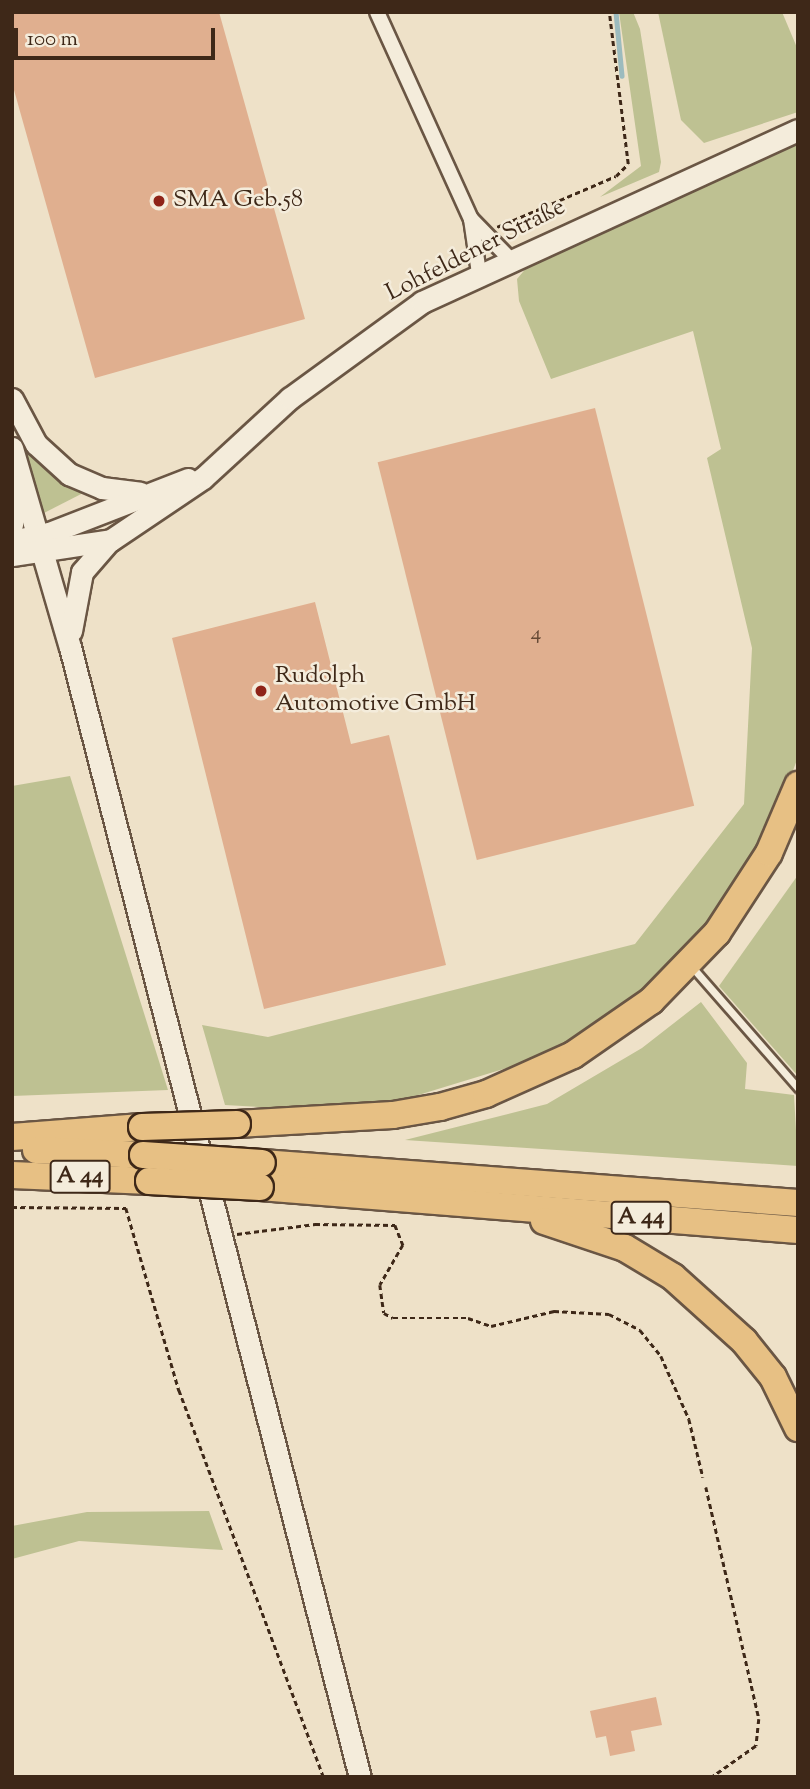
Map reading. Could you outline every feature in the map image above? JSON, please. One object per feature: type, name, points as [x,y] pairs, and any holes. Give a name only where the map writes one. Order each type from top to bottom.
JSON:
[{"type":"highway","points":[[12,1137],[142,1127],[393,1115],[486,1094],[551,1066],[613,1030],[690,964],[745,894],[798,785]]},
{"type":"highway","points":[[12,1149],[143,1155],[261,1175],[798,1203]]},
{"type":"highway","name":"A 44","points":[[12,1175],[149,1181],[261,1175],[485,1206],[798,1230]]},
{"type":"highway","points":[[485,1206],[625,1248],[673,1277],[744,1341],[773,1377],[798,1428]]},
{"type":"main road","name":"Lohfeldener Straße","points":[[40,544],[111,540],[221,461],[347,352],[422,302],[510,258],[792,133]]},
{"type":"main road","points":[[12,399],[36,444],[69,474],[103,488],[149,493]]},
{"type":"main road","points":[[12,525],[13,450]]},
{"type":"main road","points":[[13,450],[69,647],[360,1777]]},
{"type":"main road","name":"Lohfeldener Straße","points":[[40,544],[221,461]]},
{"type":"main road","points":[[69,647],[79,580],[92,557],[111,540]]},
{"type":"main road","points":[[12,541],[40,544]]},
{"type":"main road","points":[[12,555],[40,544]]},
{"type":"street","points":[[377,12],[471,219],[479,273]]},
{"type":"street","points":[[471,219],[510,258]]},
{"type":"lane","points":[[690,964],[798,1088]]},
{"type":"path","points":[[485,234],[616,176],[628,164],[609,12]]},
{"type":"path","points":[[12,1207],[126,1208],[179,1390],[324,1777]]},
{"type":"path","points":[[220,1238],[315,1224],[395,1225],[403,1245],[380,1284],[384,1313],[393,1318],[468,1318],[491,1326],[554,1311],[609,1314],[640,1330],[661,1356],[688,1419],[703,1477]]},
{"type":"path","points":[[706,1487],[757,1697],[756,1746],[712,1777]]},
{"type":"green space","points":[[619,12],[633,12],[640,29],[661,162],[659,172],[600,197],[641,166]]},
{"type":"green space","points":[[658,12],[782,12],[798,50],[798,112],[704,143],[681,120]]},
{"type":"green space","points":[[798,139],[798,757],[764,849],[703,943],[634,1003],[549,1055],[402,1100],[296,1109],[225,1105],[202,1025],[268,1037],[635,944],[744,804],[752,648],[707,458],[721,449],[693,331],[551,379],[519,301],[517,279],[528,266]]},
{"type":"green space","points":[[24,443],[89,490],[42,514]]},
{"type":"green space","points":[[70,776],[168,1090],[12,1096],[12,786]]},
{"type":"green space","points":[[798,875],[798,1076],[719,986]]},
{"type":"green space","points":[[701,1002],[747,1063],[745,1089],[794,1095],[798,1166],[405,1140],[547,1104],[642,1048]]},
{"type":"green space","points":[[209,1511],[223,1550],[79,1541],[12,1559],[12,1526],[87,1512]]},
{"type":"building","name":"SMA Geb.58","points":[[12,12],[219,12],[305,319],[95,378],[12,83]]},
{"type":"building","points":[[595,408],[694,806],[477,860],[378,462]]},
{"type":"building","points":[[315,602],[351,744],[389,735],[446,965],[264,1009],[172,638]]},
{"type":"building","points":[[656,1697],[662,1725],[631,1731],[635,1751],[610,1756],[606,1736],[596,1738],[590,1711]]},
{"type":"waterway","points":[[616,12],[622,76]]},
{"type":"place","name":"SMA Geb.58","points":[[159,201]]},
{"type":"place","name":"Rudolph Automotive GmbH","points":[[261,691]]}]
